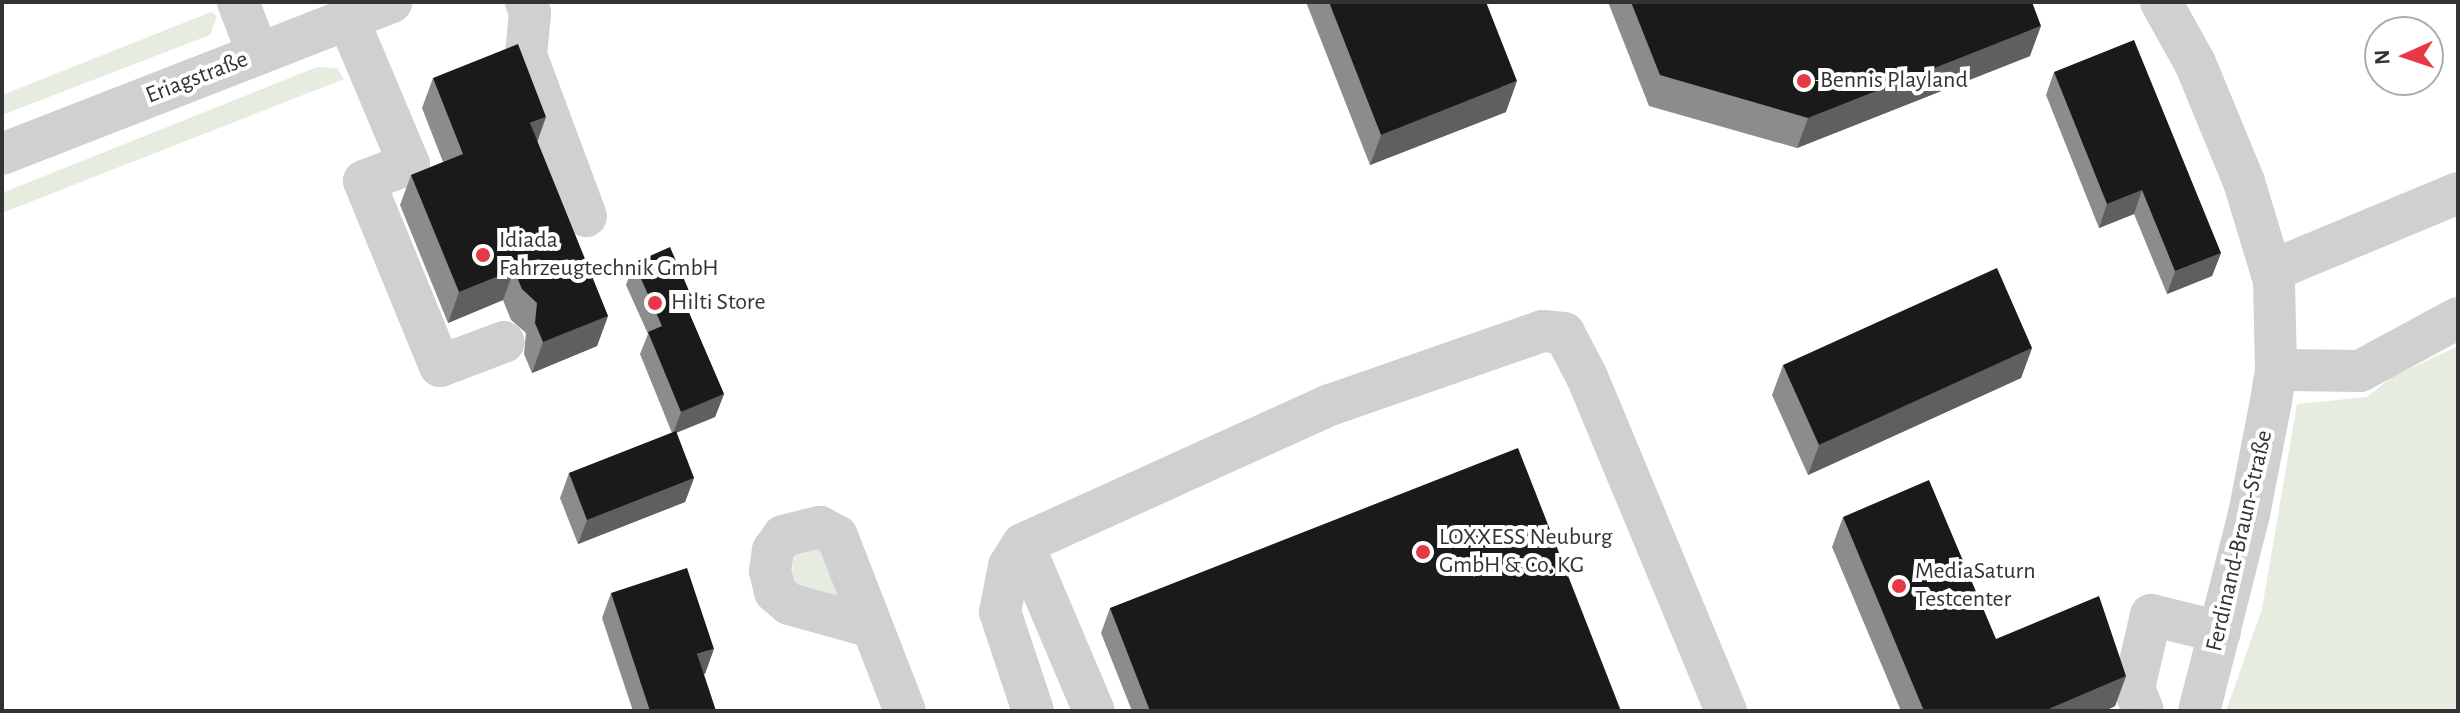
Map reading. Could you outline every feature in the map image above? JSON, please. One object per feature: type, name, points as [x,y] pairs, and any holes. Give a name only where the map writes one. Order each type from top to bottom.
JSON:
[{"type":"street","points":[[238,2],[258,54]]},
{"type":"street","name":"Eriagstraße","points":[[2,154],[391,2]]},
{"type":"street","points":[[526,2],[530,13],[526,55],[586,216]]},
{"type":"street","name":"Ferdinand-Braun-Straße","points":[[2161,2],[2206,89],[2244,182],[2271,271],[2276,370],[2220,632],[2199,711]]},
{"type":"street","points":[[348,19],[409,164],[364,181],[440,366],[504,342]]},
{"type":"street","points":[[2271,271],[2458,193]]},
{"type":"street","points":[[2276,370],[2360,371],[2458,318]]},
{"type":"street","points":[[1033,711],[1000,612],[1009,566],[1023,544],[1330,405],[1543,331],[1564,333],[1587,377],[1726,711]]},
{"type":"street","points":[[1023,544],[1094,711]]},
{"type":"street","points":[[2143,711],[2134,688],[2151,615],[2220,632]]},
{"type":"street","points":[[872,627],[905,711]]},
{"type":"shaded area","points":[[211,12],[217,16],[210,35],[2,115],[2,95]]},
{"type":"shaded area","points":[[317,67],[337,68],[344,79],[2,213],[2,193]]},
{"type":"shaded area","points":[[2458,346],[2458,711],[2226,711],[2262,609],[2297,404],[2367,397],[2392,377]]},
{"type":"shaded area","points":[[822,546],[843,593],[837,599],[792,583],[793,554]]},
{"type":"building","points":[[1329,2],[1486,2],[1517,81],[1381,135]]},
{"type":"building","name":"Bennis Playland","points":[[1631,2],[2032,2],[2041,26],[1808,118],[1660,75]]},
{"type":"building","points":[[2134,40],[2221,253],[2175,271],[2142,190],[2107,204],[2054,72]]},
{"type":"building","name":"Idiada Fahrzeugtechnik GmbH","points":[[518,44],[546,117],[530,123],[608,316],[543,342],[535,323],[537,303],[522,289],[514,270],[459,292],[411,175],[463,154],[433,78]]},
{"type":"building","points":[[670,247],[693,300],[685,303],[724,394],[681,412],[648,332],[662,326],[634,263]]},
{"type":"building","points":[[1997,268],[2032,348],[1819,445],[1783,365]]},
{"type":"building","points":[[676,431],[694,478],[587,520],[569,473]]},
{"type":"building","name":"LOXXESS Neuburg GmbH & Co. KG","points":[[1518,448],[1621,711],[1150,711],[1110,608]]},
{"type":"building","name":"MediaSaturn Testcenter","points":[[1929,480],[1996,639],[2099,596],[2126,676],[2044,711],[1924,711],[1843,517]]},
{"type":"building","points":[[687,568],[714,649],[697,654],[716,711],[650,711],[611,593]]},
{"type":"place","name":"Bennis Playland","points":[[1804,81]]},
{"type":"place","name":"Idiada Fahrzeugtechnik GmbH","points":[[483,255]]},
{"type":"place","name":"Hilti Store","points":[[655,303]]},
{"type":"place","name":"LOXXESS Neuburg GmbH & Co. KG","points":[[1423,552]]},
{"type":"place","name":"MediaSaturn Testcenter","points":[[1899,586]]}]
